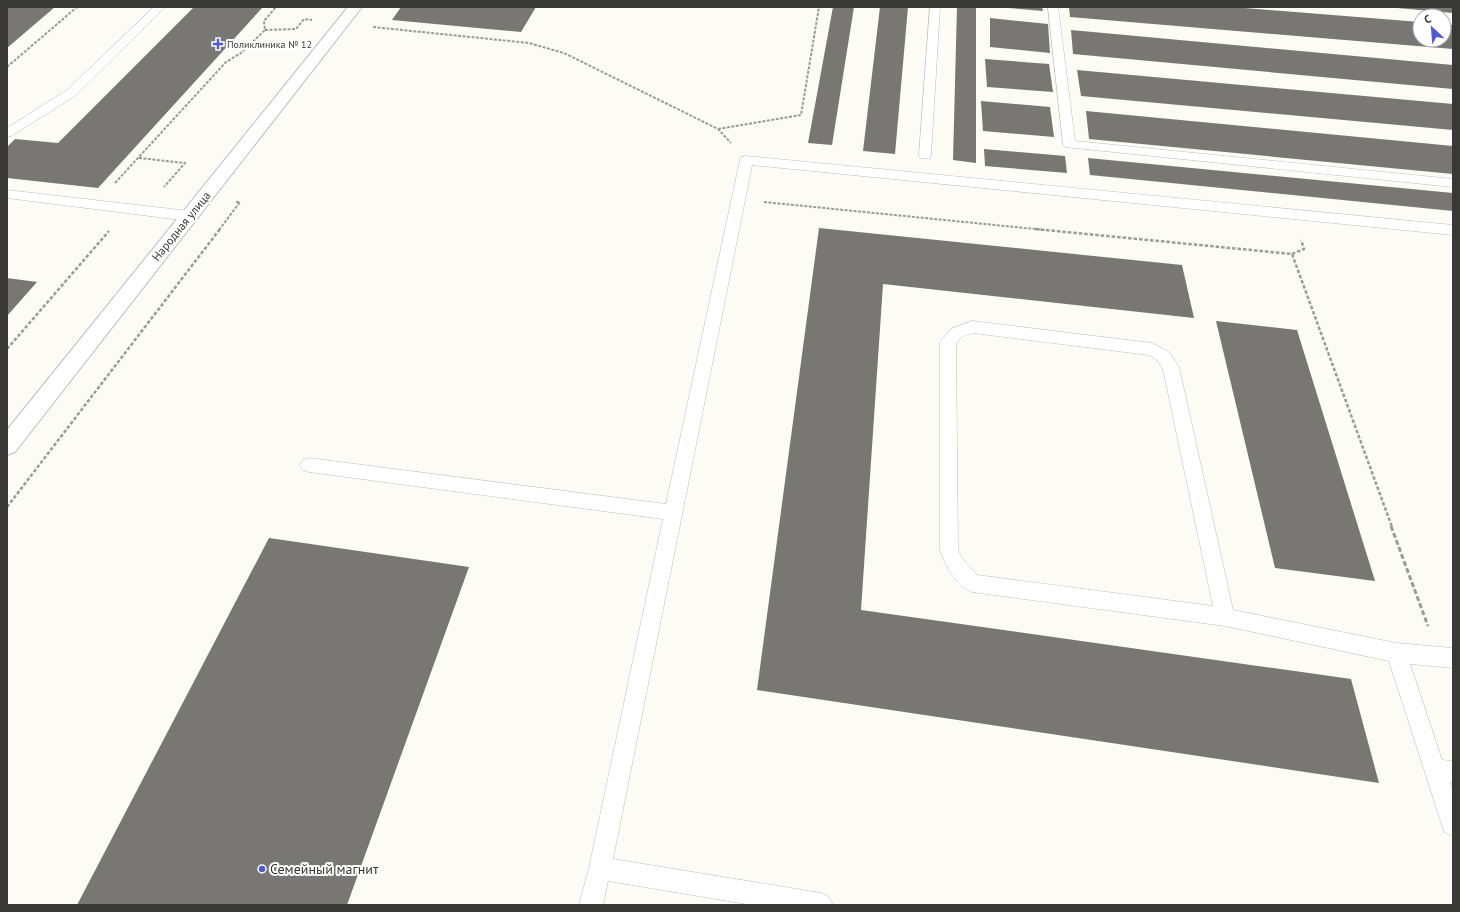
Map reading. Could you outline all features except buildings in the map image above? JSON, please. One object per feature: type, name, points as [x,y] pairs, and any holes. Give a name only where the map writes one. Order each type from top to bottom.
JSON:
[{"type":"street","name":"Народная улица","points":[[7,446],[355,7]]},
{"type":"lane","points":[[7,133],[71,93],[160,7]]},
{"type":"lane","points":[[926,155],[935,7]]},
{"type":"lane","points":[[1053,7],[1069,144],[1453,183]]},
{"type":"lane","points":[[591,905],[600,868],[746,160],[1453,230]]},
{"type":"lane","points":[[7,194],[189,216]]},
{"type":"lane","points":[[1225,617],[1171,367],[1163,356],[1152,349],[972,327],[956,333],[948,342],[949,550],[955,564],[972,583],[1225,617],[1396,653],[1446,657]]},
{"type":"lane","points":[[308,465],[673,513]]},
{"type":"lane","points":[[1396,653],[1444,771],[1453,825]]},
{"type":"lane","points":[[600,868],[821,905]]},
{"type":"path","points":[[7,67],[77,7]]},
{"type":"path","points":[[265,30],[264,21],[276,7]]},
{"type":"path","points":[[718,129],[801,115],[819,7]]},
{"type":"path","points":[[112,186],[226,62],[241,53],[265,30],[296,29],[304,20],[529,43],[564,53],[718,129],[746,160]]},
{"type":"path","points":[[738,199],[1292,254],[1446,657]]},
{"type":"path","points":[[7,349],[111,228],[104,227]]},
{"type":"place","name":"Поликлиника № 12","points":[[218,44]]},
{"type":"place","name":"Семейный магнит","points":[[262,869]]}]
